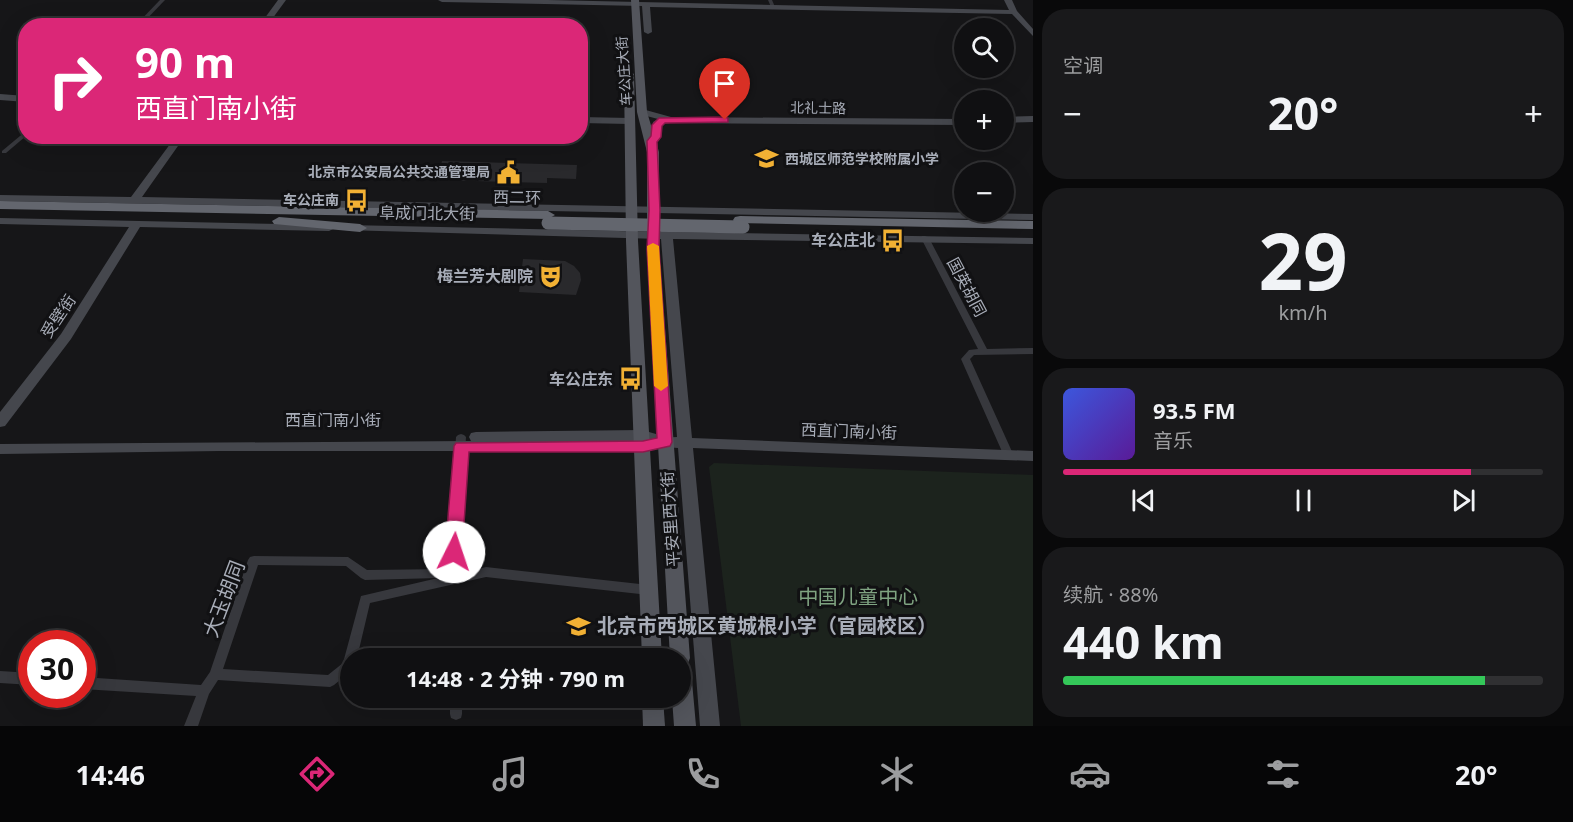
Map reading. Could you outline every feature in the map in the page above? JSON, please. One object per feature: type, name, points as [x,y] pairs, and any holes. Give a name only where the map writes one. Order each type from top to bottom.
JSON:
[{"type":"highway","points":[[30,199],[67,207]]},
{"type":"highway","points":[[238,214],[319,204]]},
{"type":"highway","name":"西二环","points":[[0,205],[238,214]]},
{"type":"highway","name":"西二环","points":[[0,214],[238,214],[548,219],[1033,233]]},
{"type":"highway","points":[[238,214],[360,228]]},
{"type":"highway","points":[[928,216],[1027,225]]},
{"type":"highway","name":"西二环","points":[[742,224],[1027,225]]},
{"type":"main road","name":"车公庄大街","points":[[626,3],[636,38],[642,112],[652,141],[659,210]]},
{"type":"main road","name":"车公庄大街","points":[[626,3],[633,235]]},
{"type":"main road","points":[[636,38],[648,32]]},
{"type":"main road","name":"平安里西大街","points":[[633,235],[652,648]]},
{"type":"main road","name":"平安里西大街","points":[[660,236],[664,442],[679,648]]},
{"type":"main road","points":[[653,708],[654,726]]},
{"type":"main road","points":[[684,708],[685,726]]},
{"type":"street","points":[[145,18],[163,0]]},
{"type":"street","points":[[268,18],[282,0]]},
{"type":"street","points":[[442,0],[626,3],[646,6],[772,3],[1014,12]]},
{"type":"street","points":[[1008,0],[1014,12],[1033,34]]},
{"type":"street","points":[[646,6],[648,32]]},
{"type":"street","points":[[0,98],[18,99]]},
{"type":"street","name":"北礼士路","points":[[642,112],[672,120],[954,122]]},
{"type":"street","points":[[1014,120],[1033,119]]},
{"type":"street","points":[[588,120],[630,121]]},
{"type":"street","points":[[652,141],[656,137],[658,122],[672,120]]},
{"type":"street","points":[[1,153],[18,139]]},
{"type":"street","points":[[134,201],[175,144]]},
{"type":"street","name":"阜成门北大街","points":[[0,198],[1033,217]]},
{"type":"street","points":[[659,210],[660,236],[685,443],[710,726]]},
{"type":"street","name":"阜成门北大街","points":[[0,221],[660,236],[1033,241]]},
{"type":"street","name":"受壁街","points":[[0,422],[66,336],[137,224]]},
{"type":"street","name":"国英胡同","points":[[925,238],[983,350]]},
{"type":"street","points":[[1009,456],[965,360],[972,352],[983,350],[1033,351]]},
{"type":"street","name":"西直门南小街","points":[[0,440],[461,442]]},
{"type":"street","name":"西直门南小街","points":[[0,449],[643,441],[1033,456]]},
{"type":"street","name":"大玉胡同","points":[[191,726],[204,691],[215,674],[254,560],[348,562],[365,574],[452,573],[461,442]]},
{"type":"street","points":[[354,648],[365,599],[486,572],[649,590]]},
{"type":"street","points":[[215,674],[330,681],[340,672]]},
{"type":"street","points":[[0,677],[18,678]]},
{"type":"street","points":[[96,684],[204,691]]},
{"type":"street","points":[[456,708],[456,714]]},
{"type":"green space","name":"中国儿童中心","points":[[714,463],[1033,475],[1033,726],[741,726],[709,467]]},
{"type":"building","name":"北京市公安局公共交通管理局","points":[[442,161],[577,165],[576,179],[547,178],[547,183],[437,180]]},
{"type":"building","name":"梅兰芳大剧院","points":[[523,259],[565,261],[574,266],[580,273],[581,280],[576,295],[519,292]]},
{"type":"slow traffic","points":[[653,246],[661,386]]},
{"type":"place","name":"西城区师范学校附属小学","points":[[767,159]]},
{"type":"place","name":"北京市公安局公共交通管理局","points":[[508,172]]},
{"type":"place","name":"车公庄南","points":[[357,200]]},
{"type":"place","name":"车公庄北","points":[[893,240]]},
{"type":"place","name":"梅兰芳大剧院","points":[[551,276]]},
{"type":"place","name":"车公庄东","points":[[631,379]]},
{"type":"place","name":"北京市西城区黄城根小学（官园校区）","points":[[579,626]]},
{"type":"route","points":[[454,552],[461,446],[643,446],[664,442],[653,249],[652,141],[656,137],[658,122],[663,120],[725,120]]}]
